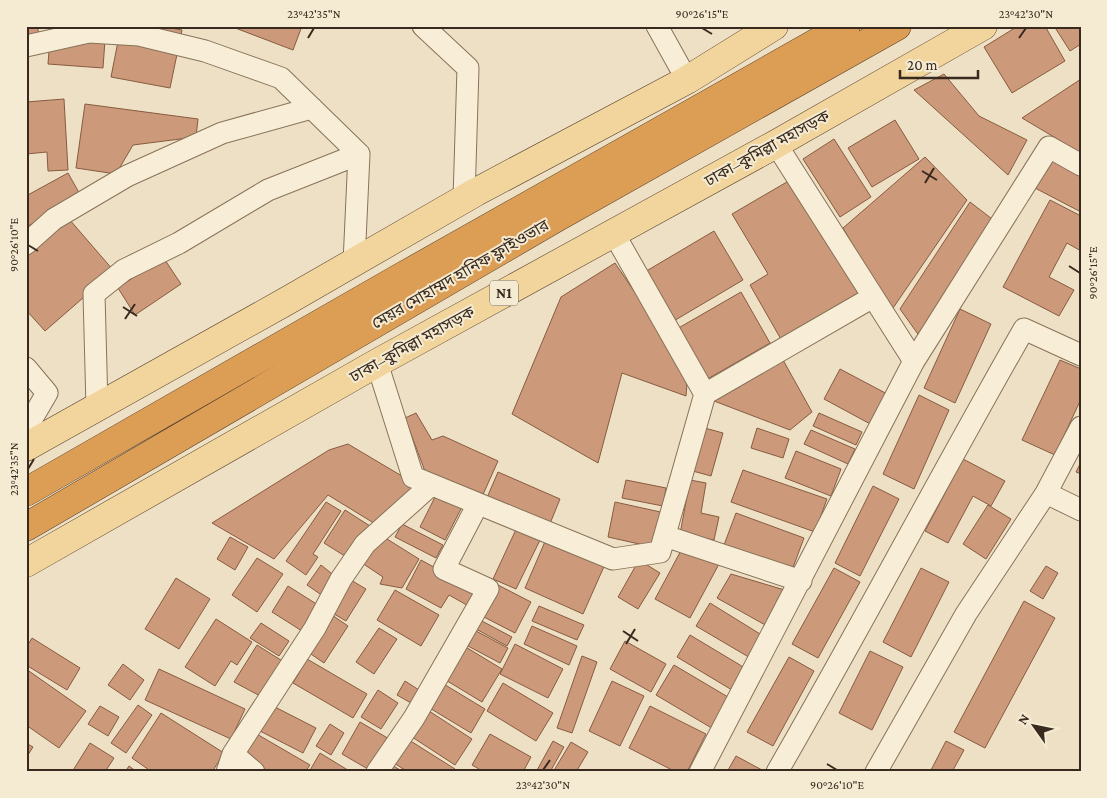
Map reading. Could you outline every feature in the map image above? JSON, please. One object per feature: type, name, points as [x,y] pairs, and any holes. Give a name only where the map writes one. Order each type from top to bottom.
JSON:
[{"type":"highway","name":"মেয়র মোহাম্মদ হানিফ ফ্লাইওভার","points":[[26,492],[387,285],[846,26]]},
{"type":"highway","name":"মেয়র মোহাম্মদ হানিফ ফ্লাইওভার","points":[[26,528],[556,218],[897,26]]},
{"type":"main road","points":[[26,447],[464,199],[687,80],[774,26]]},
{"type":"main road","name":"ঢাকা–কুমিল্লা মহাসড়ক","points":[[26,563],[377,363],[776,144],[983,26]]},
{"type":"street","points":[[424,26],[468,68],[464,199]]},
{"type":"street","points":[[657,26],[687,80]]},
{"type":"street","points":[[26,46],[89,32],[139,35],[205,51],[281,78],[359,154],[354,263]]},
{"type":"street","points":[[26,244],[54,219],[127,176],[222,133],[312,108]]},
{"type":"street","points":[[776,144],[914,361]]},
{"type":"street","points":[[700,772],[914,361],[1049,147],[1081,165]]},
{"type":"street","points":[[96,407],[94,294],[124,270],[179,243],[268,190],[359,154]]},
{"type":"street","points":[[613,232],[705,394]]},
{"type":"street","points":[[377,363],[412,477],[613,559],[660,552],[705,394],[873,297]]},
{"type":"street","points":[[777,772],[848,651],[967,430],[1024,329],[1081,355]]},
{"type":"street","points":[[26,368],[47,392],[26,429]]},
{"type":"street","points":[[876,772],[966,614],[1046,493],[1081,427]]},
{"type":"street","points":[[254,772],[230,763],[315,628],[341,579],[365,544],[431,485]]},
{"type":"street","points":[[1046,493],[1081,510]]},
{"type":"street","points":[[377,772],[414,718],[488,589],[444,569],[478,504]]},
{"type":"street","points":[[665,536],[800,581]]},
{"type":"building","points":[[26,26],[37,26],[41,42],[26,45]]},
{"type":"building","points":[[51,26],[106,26],[103,68],[48,64]]},
{"type":"building","points":[[121,26],[160,26],[182,30],[170,88],[111,77]]},
{"type":"building","points":[[230,26],[302,26],[293,50]]},
{"type":"building","points":[[1018,26],[1045,26],[1065,61],[1012,93],[984,47]]},
{"type":"building","points":[[1054,26],[1081,26],[1081,44],[1070,51]]},
{"type":"building","points":[[944,74],[979,116],[1027,140],[1008,175],[914,90]]},
{"type":"building","points":[[1081,79],[1081,153],[1022,118]]},
{"type":"building","points":[[64,99],[68,170],[48,171],[47,152],[26,154],[26,102]]},
{"type":"building","points":[[85,104],[198,119],[196,137],[133,145],[116,174],[76,168]]},
{"type":"building","points":[[895,120],[919,159],[872,187],[848,148]]},
{"type":"building","points":[[834,139],[871,197],[840,217],[803,159]]},
{"type":"building","points":[[925,157],[967,200],[891,311],[843,228]]},
{"type":"building","points":[[1051,158],[1081,174],[1081,212],[1035,188]]},
{"type":"building","points":[[68,173],[82,198],[26,227],[26,196]]},
{"type":"building","points":[[792,179],[860,295],[782,341],[750,285],[768,274],[732,214]]},
{"type":"building","points":[[1050,200],[1081,216],[1081,251],[1067,243],[1049,277],[1074,290],[1059,316],[1003,287]]},
{"type":"building","points":[[970,202],[996,222],[920,337],[900,309]]},
{"type":"building","points":[[69,219],[114,271],[45,331],[26,310],[26,257]]},
{"type":"building","points":[[714,231],[743,280],[672,322],[643,273]]},
{"type":"building","points":[[163,257],[181,284],[135,315],[118,288]]},
{"type":"building","points":[[615,263],[688,371],[686,396],[622,373],[598,463],[512,414],[561,297]]},
{"type":"building","points":[[741,292],[770,343],[704,381],[675,330]]},
{"type":"building","points":[[960,309],[991,324],[955,403],[924,388]]},
{"type":"building","points":[[783,360],[812,412],[790,430],[714,401]]},
{"type":"building","points":[[1060,360],[1081,369],[1081,399],[1055,455],[1022,440]]},
{"type":"building","points":[[840,369],[891,396],[874,426],[824,399]]},
{"type":"building","points":[[919,395],[949,410],[914,489],[883,474]]},
{"type":"building","points":[[416,413],[432,440],[443,436],[498,461],[481,499],[426,474],[405,418]]},
{"type":"building","points":[[819,413],[862,432],[856,445],[813,426]]},
{"type":"building","points":[[701,427],[723,433],[711,476],[689,470]]},
{"type":"building","points":[[757,428],[789,439],[783,458],[751,448]]},
{"type":"building","points":[[811,430],[855,449],[848,464],[804,444]]},
{"type":"building","points":[[348,444],[417,485],[377,525],[328,495],[274,559],[212,523],[329,450]]},
{"type":"building","points":[[796,451],[841,469],[831,496],[785,478]]},
{"type":"building","points":[[963,459],[1005,481],[991,506],[973,496],[948,543],[925,531]]},
{"type":"building","points":[[1081,462],[1081,474],[1076,472]]},
{"type":"building","points":[[743,470],[827,499],[815,532],[731,502]]},
{"type":"building","points":[[498,472],[560,499],[549,526],[486,500]]},
{"type":"building","points":[[626,480],[666,488],[663,506],[622,498]]},
{"type":"building","points":[[690,480],[706,483],[701,513],[719,517],[714,540],[680,534]]},
{"type":"building","points":[[873,486],[899,499],[860,576],[835,563]]},
{"type":"building","points":[[450,496],[464,503],[445,540],[420,527],[435,497],[447,503]]},
{"type":"building","points":[[326,502],[341,511],[313,554],[318,557],[306,575],[286,561]]},
{"type":"building","points":[[615,502],[665,513],[657,548],[608,537]]},
{"type":"building","points":[[988,505],[1011,519],[986,559],[963,544]]},
{"type":"building","points":[[345,510],[370,526],[348,558],[324,543]]},
{"type":"building","points":[[736,513],[804,538],[792,570],[724,545]]},
{"type":"building","points":[[519,523],[543,534],[516,589],[493,579]]},
{"type":"building","points":[[402,524],[443,545],[436,558],[395,537]]},
{"type":"building","points":[[379,534],[419,559],[402,588],[380,584],[383,577],[362,563]]},
{"type":"building","points":[[230,537],[248,547],[235,570],[217,559]]},
{"type":"building","points":[[547,537],[606,562],[583,614],[525,588]]},
{"type":"building","points":[[684,545],[719,564],[690,618],[655,599]]},
{"type":"building","points":[[257,558],[283,574],[257,612],[232,595]]},
{"type":"building","points":[[421,560],[481,593],[472,608],[449,595],[441,608],[406,589]]},
{"type":"building","points":[[639,560],[660,573],[638,609],[618,597]]},
{"type":"building","points":[[321,565],[336,577],[323,596],[307,585]]},
{"type":"building","points":[[1046,566],[1058,573],[1043,599],[1030,591]]},
{"type":"building","points":[[834,568],[860,582],[818,658],[792,644]]},
{"type":"building","points":[[921,568],[949,582],[911,657],[883,642]]},
{"type":"building","points":[[731,574],[788,591],[767,626],[717,598]]},
{"type":"building","points":[[176,578],[210,599],[179,649],[145,629]]},
{"type":"building","points":[[349,579],[366,589],[346,621],[329,611]]},
{"type":"building","points":[[498,585],[531,602],[515,633],[482,616]]},
{"type":"building","points":[[288,586],[318,605],[302,631],[272,612]]},
{"type":"building","points":[[395,590],[439,615],[421,646],[377,620]]},
{"type":"building","points":[[1024,601],[1055,618],[985,748],[954,732]]},
{"type":"building","points":[[710,603],[765,637],[752,659],[696,626]]},
{"type":"building","points":[[539,606],[584,625],[577,640],[532,621]]},
{"type":"building","points":[[332,615],[348,626],[324,663],[308,652]]},
{"type":"building","points":[[216,619],[252,642],[237,665],[231,661],[215,686],[185,667]]},
{"type":"building","points":[[480,620],[512,637],[507,646],[476,629]]},
{"type":"building","points":[[261,623],[289,641],[279,656],[250,638]]},
{"type":"building","points":[[532,626],[577,646],[569,665],[524,644]]},
{"type":"building","points":[[379,628],[397,639],[374,674],[356,662]]},
{"type":"building","points":[[476,631],[508,648],[500,663],[468,646]]},
{"type":"building","points":[[690,635],[745,668],[732,690],[677,657]]},
{"type":"building","points":[[32,638],[80,668],[67,690],[26,665],[26,648]]},
{"type":"building","points":[[625,641],[666,664],[651,692],[610,669]]},
{"type":"building","points":[[515,644],[563,669],[548,698],[500,674]]},
{"type":"building","points":[[257,645],[284,662],[262,697],[234,682]]},
{"type":"building","points":[[464,646],[502,669],[482,702],[444,679]]},
{"type":"building","points":[[870,651],[903,667],[872,730],[839,713]]},
{"type":"building","points":[[582,656],[597,662],[572,733],[557,728]]},
{"type":"building","points":[[789,657],[814,671],[773,746],[747,732]]},
{"type":"building","points":[[307,659],[367,694],[353,718],[293,683]]},
{"type":"building","points":[[123,664],[144,680],[130,700],[108,685]]},
{"type":"building","points":[[674,665],[733,700],[715,730],[656,695]]},
{"type":"building","points":[[26,669],[86,711],[59,748],[26,725]]},
{"type":"building","points":[[159,669],[245,709],[231,739],[145,700]]},
{"type":"building","points":[[405,681],[419,690],[411,703],[397,695]]},
{"type":"building","points":[[612,681],[644,696],[620,746],[589,731]]},
{"type":"building","points":[[442,683],[485,709],[471,733],[428,707]]},
{"type":"building","points":[[503,683],[553,713],[536,741],[487,711]]},
{"type":"building","points":[[378,690],[398,703],[381,729],[361,717]]},
{"type":"building","points":[[138,705],[152,715],[126,753],[111,743]]},
{"type":"building","points":[[100,706],[119,717],[108,736],[88,724]]},
{"type":"building","points":[[273,706],[316,728],[303,753],[260,731]]},
{"type":"building","points":[[650,706],[706,734],[687,772],[676,772],[629,748]]},
{"type":"building","points":[[426,709],[472,739],[455,765],[409,735]]},
{"type":"building","points":[[161,713],[224,753],[212,772],[152,772],[132,758]]},
{"type":"building","points":[[360,722],[391,740],[373,772],[342,754]]},
{"type":"building","points":[[330,724],[344,733],[331,755],[316,746]]},
{"type":"building","points":[[255,733],[310,765],[305,772],[266,772],[241,757]]},
{"type":"building","points":[[490,734],[531,757],[523,772],[484,772],[472,765]]},
{"type":"building","points":[[409,740],[455,769],[453,772],[408,772],[394,763]]},
{"type":"building","points":[[553,741],[564,747],[550,772],[536,772]]},
{"type":"building","points":[[946,741],[964,750],[952,772],[930,772]]},
{"type":"building","points":[[571,742],[588,752],[576,772],[553,772]]},
{"type":"building","points":[[26,743],[33,747],[26,758]]},
{"type":"building","points":[[90,743],[114,758],[105,772],[72,772]]},
{"type":"building","points":[[320,753],[351,772],[309,772]]},
{"type":"building","points":[[736,756],[762,770],[761,772],[727,772]]},
{"type":"building","points":[[392,765],[403,772],[388,772]]},
{"type":"building","points":[[129,766],[137,772],[125,772]]}]
